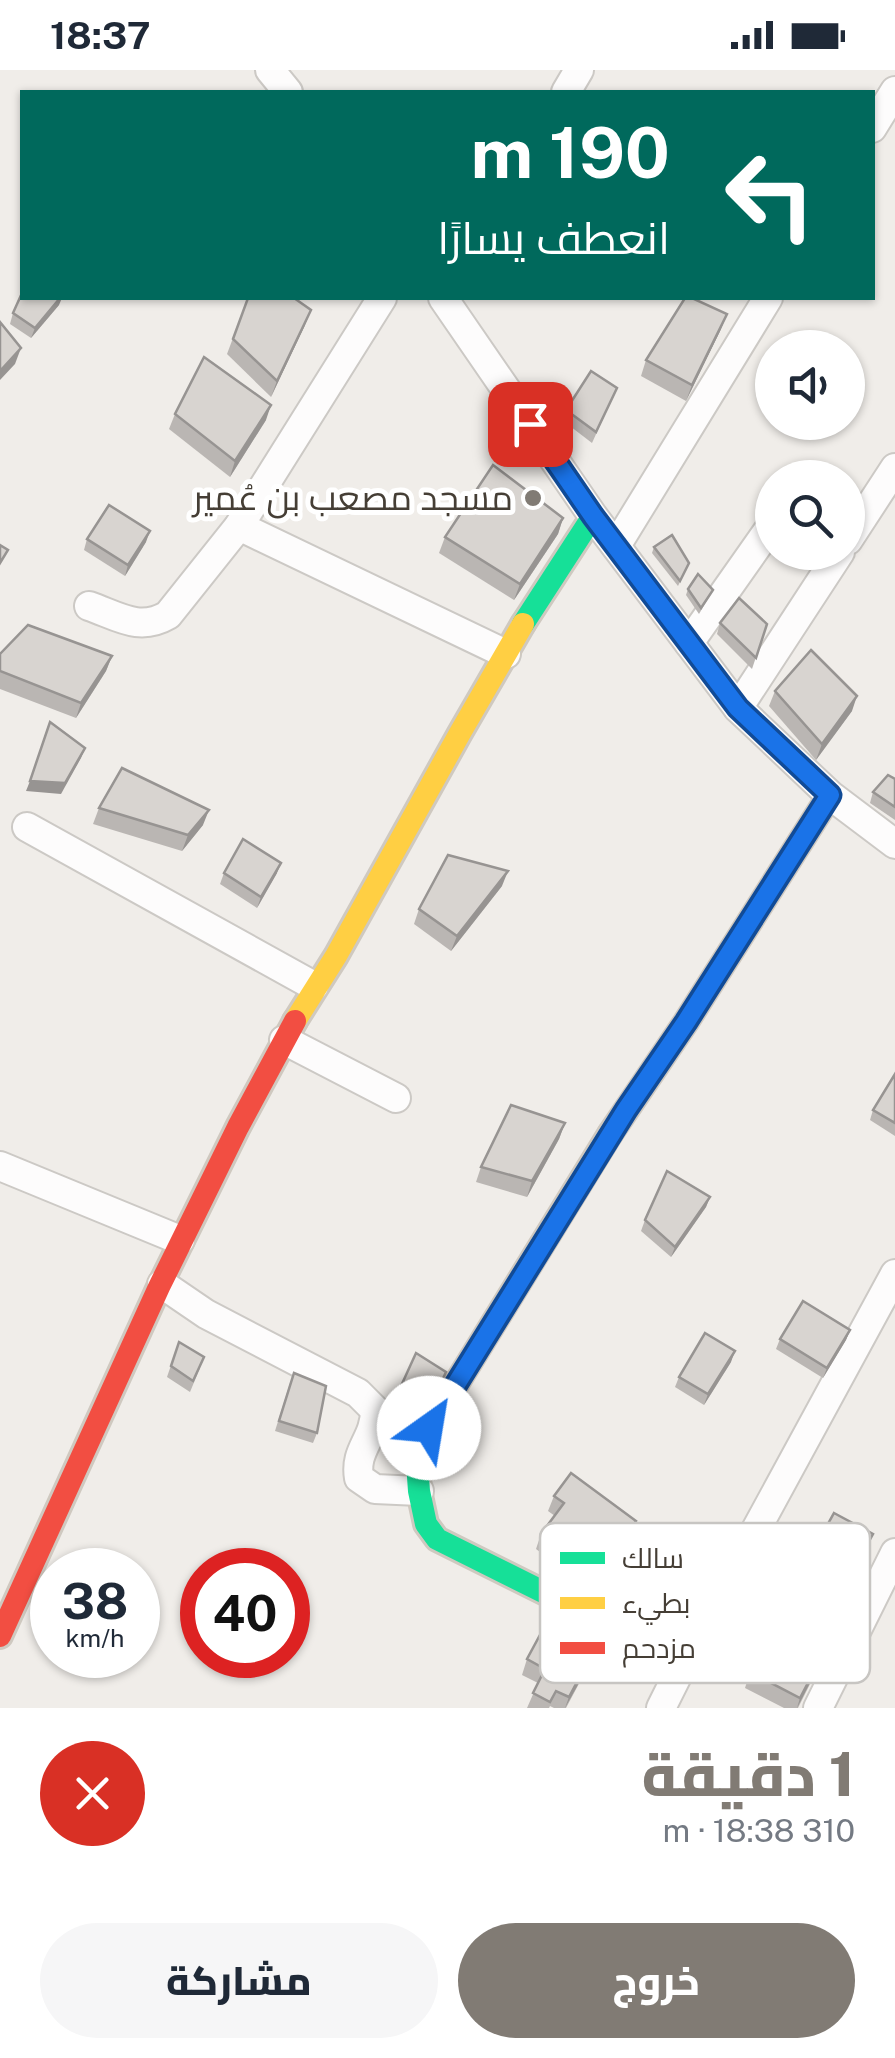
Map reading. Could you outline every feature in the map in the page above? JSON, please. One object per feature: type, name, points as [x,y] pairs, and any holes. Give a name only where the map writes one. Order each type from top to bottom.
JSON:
[{"type":"street","points":[[270,70],[286,90]]},
{"type":"street","points":[[875,123],[895,91]]},
{"type":"street","points":[[89,606],[141,625],[168,615],[240,526],[381,300]]},
{"type":"street","points":[[446,300],[593,516],[738,708],[830,795],[895,844]]},
{"type":"street","points":[[616,546],[767,300]]},
{"type":"street","points":[[865,514],[895,468]]},
{"type":"street","points":[[0,1636],[180,1240],[284,1040],[336,956],[506,654],[593,516]]},
{"type":"street","points":[[240,526],[506,654]]},
{"type":"street","points":[[689,643],[755,549]]},
{"type":"street","points":[[738,708],[828,570]]},
{"type":"street","points":[[540,1591],[436,1539],[426,1524],[416,1463],[429,1428],[626,1110],[830,795]]},
{"type":"street","points":[[27,827],[314,986]]},
{"type":"street","points":[[284,1040],[396,1098]]},
{"type":"street","points":[[0,1166],[180,1240]]},
{"type":"street","points":[[760,1523],[895,1274]]},
{"type":"street","points":[[162,1284],[206,1314],[358,1393],[376,1410],[375,1426],[356,1462],[359,1478],[375,1489],[419,1491]]},
{"type":"street","points":[[870,1603],[895,1553]]},
{"type":"street","points":[[662,1708],[674,1683]]},
{"type":"street","points":[[818,1708],[830,1683]]},
{"type":"building","points":[[20,297],[58,300],[35,328],[13,313]]},
{"type":"building","points":[[247,300],[297,300],[311,310],[277,381],[233,339]]},
{"type":"building","points":[[684,300],[696,300],[727,314],[692,385],[646,360]]},
{"type":"building","points":[[0,322],[21,348],[0,371]]},
{"type":"building","points":[[204,357],[271,405],[235,461],[175,414]]},
{"type":"building","points":[[591,371],[617,388],[596,432],[566,410]]},
{"type":"building","points":[[493,465],[563,518],[520,584],[445,537]]},
{"type":"building","points":[[109,505],[150,531],[128,565],[87,539]]},
{"type":"building","points":[[672,535],[689,563],[680,581],[654,547]]},
{"type":"building","points":[[0,545],[8,550],[0,563]]},
{"type":"building","points":[[698,574],[713,590],[701,608],[688,589]]},
{"type":"building","points":[[739,598],[767,624],[756,658],[720,623]]},
{"type":"building","points":[[28,625],[112,656],[81,703],[0,671],[0,654]]},
{"type":"building","points":[[811,650],[857,696],[822,744],[775,691]]},
{"type":"building","points":[[50,722],[85,748],[65,783],[30,781]]},
{"type":"building","points":[[122,768],[209,810],[188,835],[99,808]]},
{"type":"building","points":[[888,775],[895,779],[895,807],[873,792]]},
{"type":"building","points":[[243,839],[281,863],[261,897],[224,873]]},
{"type":"building","points":[[448,855],[508,871],[457,936],[419,909]]},
{"type":"building","points":[[895,1074],[895,1123],[873,1110]]},
{"type":"building","points":[[511,1105],[565,1123],[532,1181],[481,1167]]},
{"type":"building","points":[[667,1171],[710,1197],[675,1247],[645,1220]]},
{"type":"building","points":[[803,1301],[850,1330],[827,1368],[780,1339]]},
{"type":"building","points":[[705,1333],[735,1351],[708,1394],[679,1377]]},
{"type":"building","points":[[179,1342],[204,1357],[193,1381],[171,1366]]},
{"type":"building","points":[[416,1353],[446,1372],[431,1405],[401,1386]]},
{"type":"building","points":[[294,1373],[326,1386],[317,1433],[279,1421]]},
{"type":"building","points":[[571,1473],[636,1521],[549,1523],[564,1503],[554,1496]]},
{"type":"building","points":[[834,1513],[853,1523],[828,1523]]},
{"type":"building","points":[[540,1635],[540,1666],[527,1659]]},
{"type":"building","points":[[540,1679],[540,1683],[576,1683],[569,1697],[556,1691],[550,1702],[533,1693]]},
{"type":"building","points":[[771,1683],[808,1683],[800,1698]]},
{"type":"traffic: fast","points":[[523,624],[593,516]]},
{"type":"traffic: fast","points":[[540,1590],[437,1539],[426,1524],[417,1463],[429,1428],[610,1134]]},
{"type":"traffic: slow","points":[[295,1021],[336,956],[523,624]]},
{"type":"traffic: slow","points":[[610,1134],[830,795]]},
{"type":"traffic: jam","points":[[0,1636],[159,1287],[295,1021]]},
{"type":"place","name":"مسجد مصعب بن عُمير","points":[[533,498]]},
{"type":"route","points":[[429,1428],[626,1110],[830,795],[738,708],[593,516],[530,424]]}]
